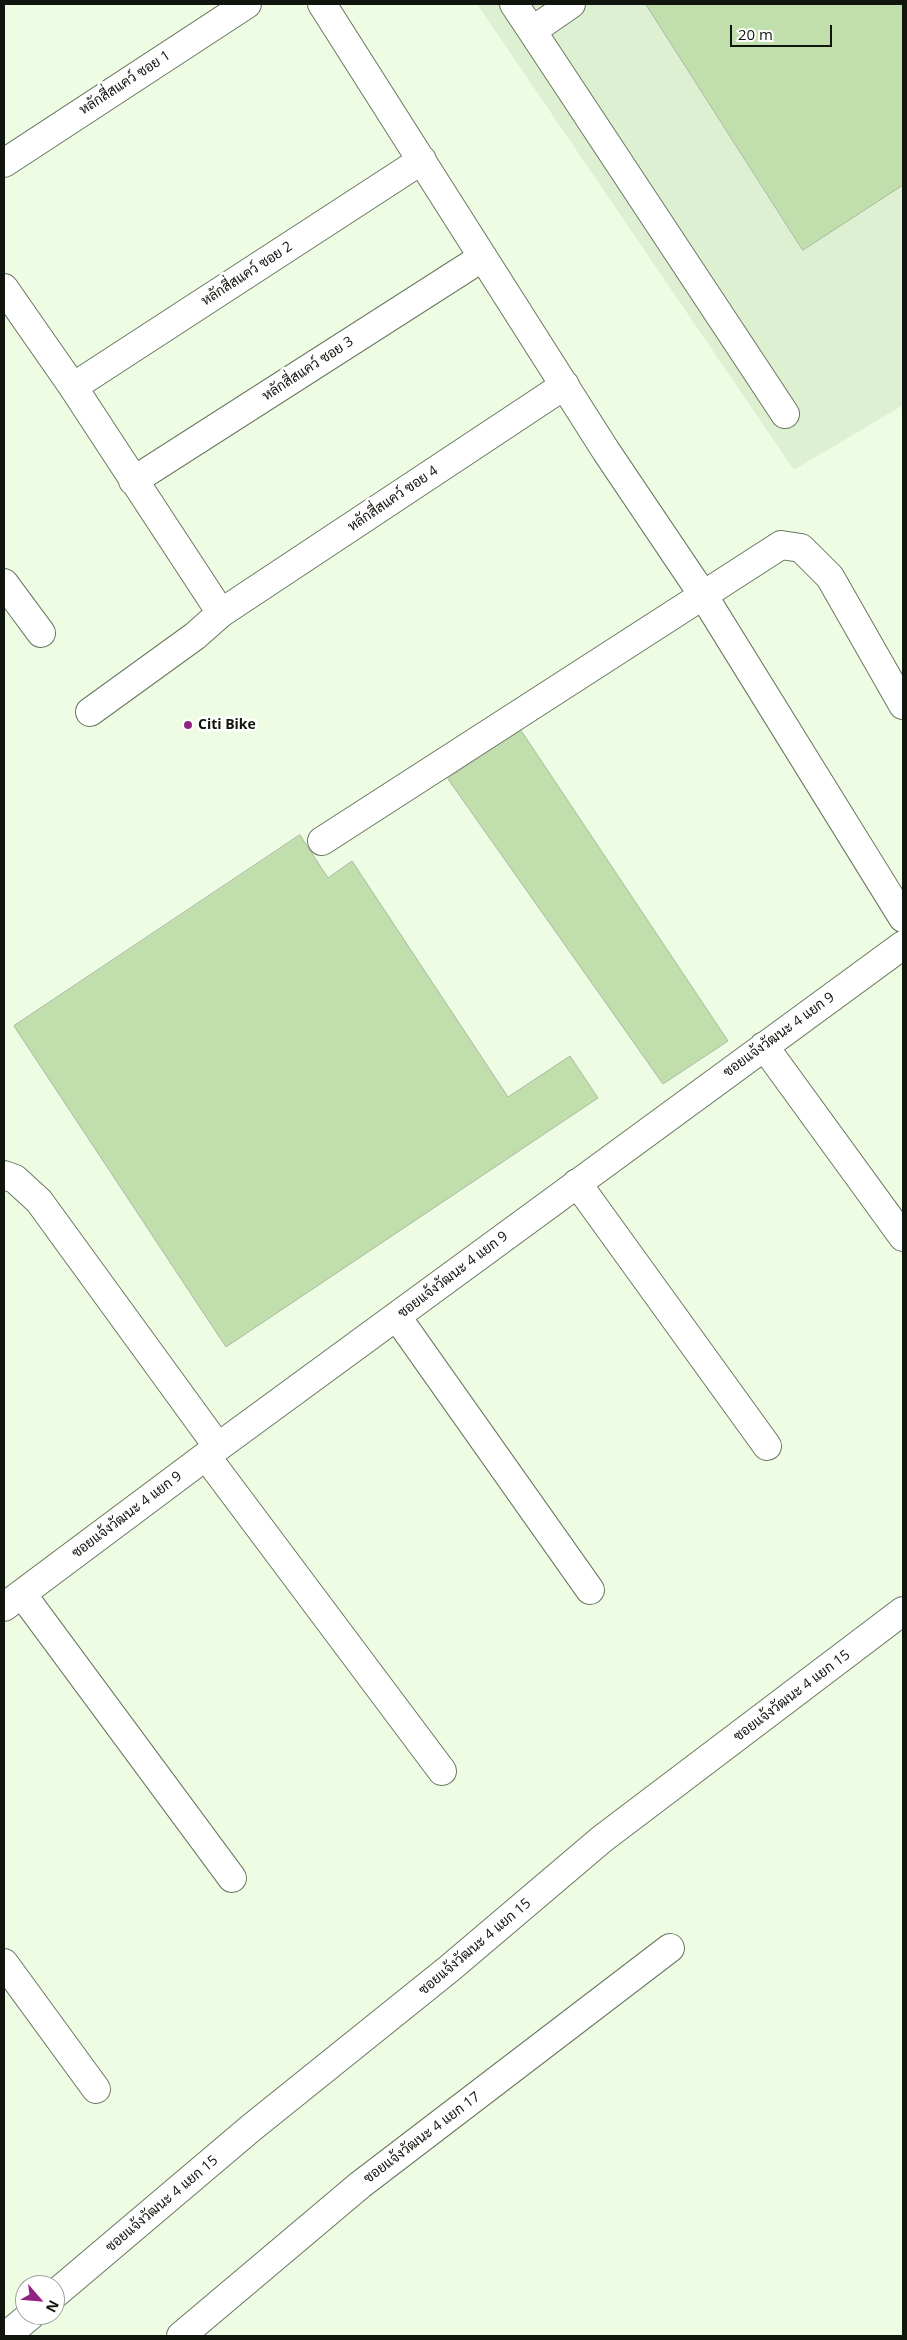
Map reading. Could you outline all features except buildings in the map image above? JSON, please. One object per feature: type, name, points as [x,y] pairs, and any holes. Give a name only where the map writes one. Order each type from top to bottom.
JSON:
[{"type":"street","name":"หลักสี่สแคว์ ซอย 1","points":[[4,163],[247,4]]},
{"type":"street","points":[[322,4],[564,385],[703,595],[899,901]]},
{"type":"street","points":[[514,4],[785,414]]},
{"type":"street","points":[[532,31],[571,4]]},
{"type":"street","name":"หลักสี่สแคว์ ซอย 2","points":[[73,387],[422,160]]},
{"type":"street","name":"หลักสี่สแคว์ ซอย 3","points":[[133,481],[483,257]]},
{"type":"street","points":[[4,288],[73,387],[221,613]]},
{"type":"street","name":"หลักสี่สแคว์ ซอย 4","points":[[90,712],[196,636],[221,613],[564,385]]},
{"type":"street","points":[[322,840],[782,544],[801,548],[830,577],[903,705]]},
{"type":"street","points":[[4,583],[41,633]]},
{"type":"street","name":"ซอยแจ้งวัฒนะ 4 แยก 9","points":[[13,1600],[577,1183],[903,945]]},
{"type":"street","points":[[764,1046],[903,1237]]},
{"type":"street","points":[[4,1175],[15,1179],[26,1187],[39,1201],[212,1452],[442,1771]]},
{"type":"street","points":[[577,1183],[767,1446]]},
{"type":"street","points":[[397,1317],[590,1590]]},
{"type":"street","points":[[13,1600],[232,1878]]},
{"type":"street","name":"ซอยแจ้งวัฒนะ 4 แยก 15","points":[[65,2286],[251,2128],[450,1968],[602,1839],[903,1610]]},
{"type":"street","name":"ซอยแจ้งวัฒนะ 4 แยก 17","points":[[181,2336],[360,2185],[670,1948]]},
{"type":"street","points":[[4,1963],[96,2089]]},
{"type":"street","points":[[6,2336],[19,2325]]},
{"type":"shaded area","points":[[477,4],[903,4],[903,405],[794,470]]},
{"type":"place","name":"Citi Bike","points":[[188,725]]}]
